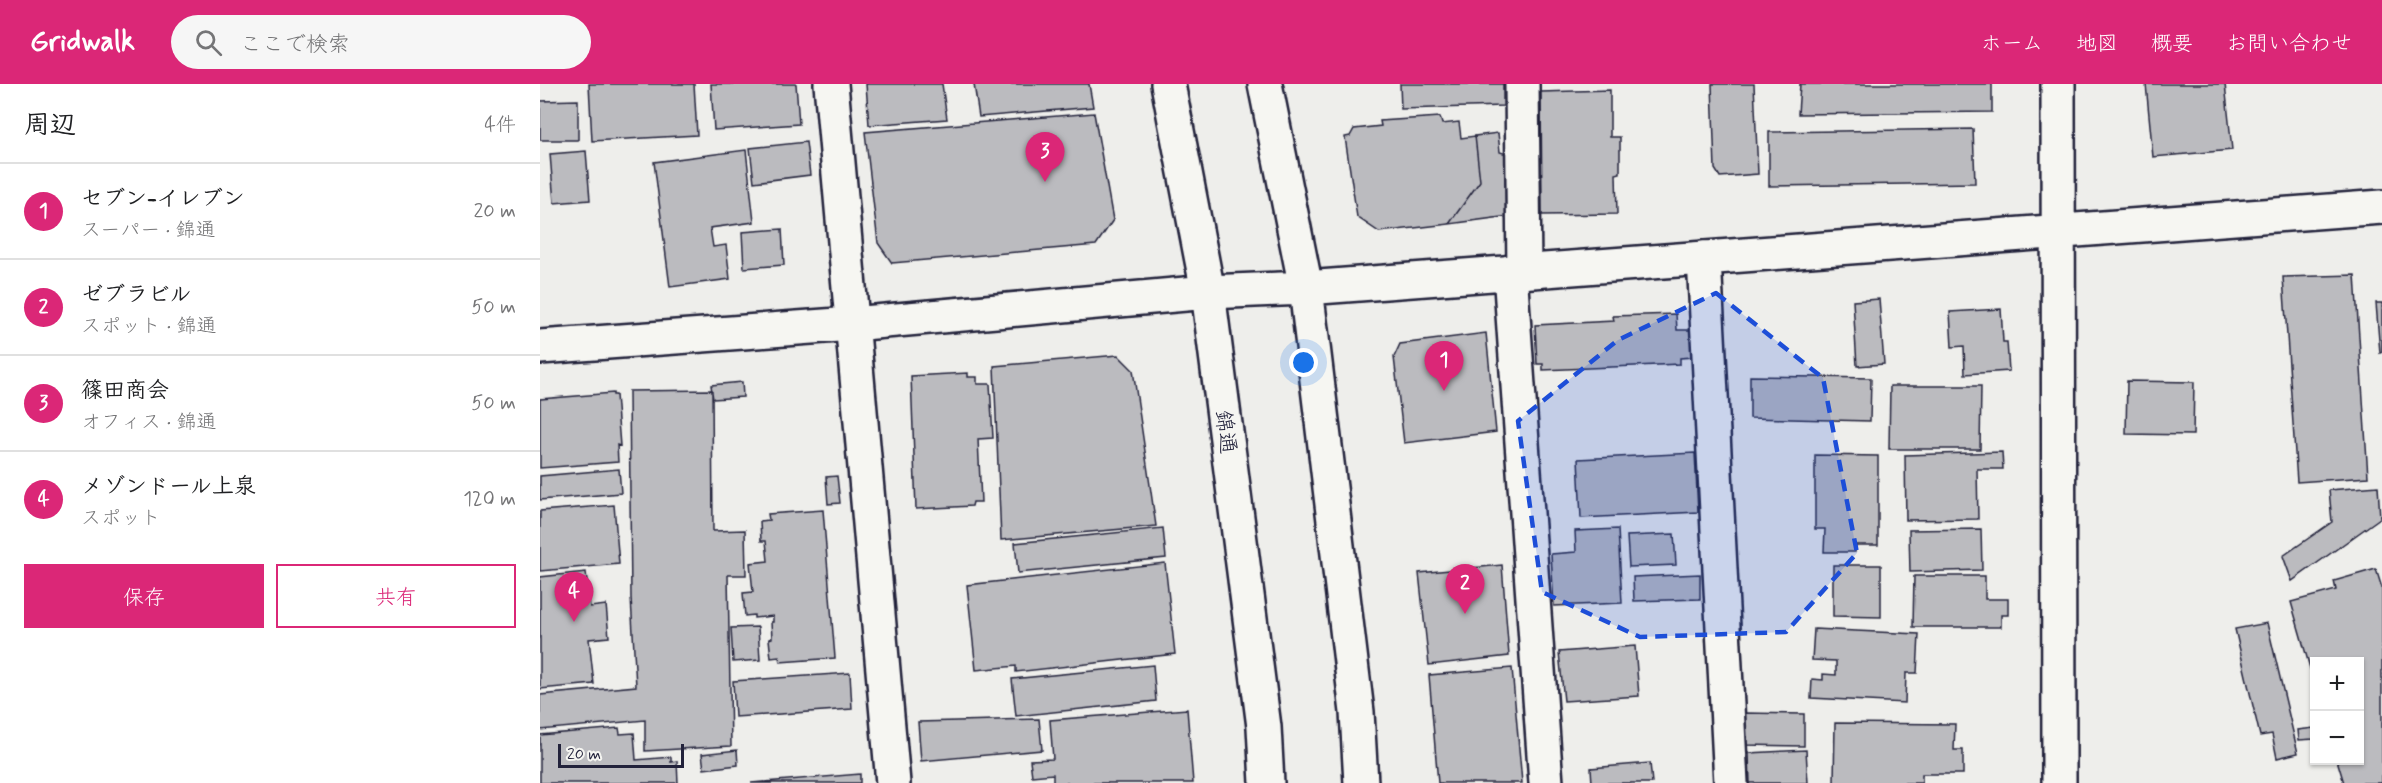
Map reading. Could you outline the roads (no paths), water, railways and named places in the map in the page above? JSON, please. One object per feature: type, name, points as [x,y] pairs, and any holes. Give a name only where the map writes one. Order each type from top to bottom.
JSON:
[{"type":"street","points":[[831,84],[893,783]]},
{"type":"street","name":"錦通","points":[[1168,84],[1208,292],[1264,727],[1267,783]]},
{"type":"street","points":[[1265,84],[1306,288],[1357,712],[1361,783]]},
{"type":"street","points":[[1522,84],[1517,272],[1546,783]]},
{"type":"street","points":[[2058,84],[2056,230],[2059,783]]},
{"type":"street","points":[[540,347],[852,324],[1208,292],[1306,288],[2382,207]]},
{"type":"street","points":[[1704,258],[1731,783]]},
{"type":"place","name":"篠田商会","points":[[1045,182]]},
{"type":"place","name":"セブン-イレブン","points":[[1444,391]]},
{"type":"place","name":"ゼブラビル","points":[[1465,614]]},
{"type":"place","name":"メゾンドール上泉","points":[[574,622]]}]
